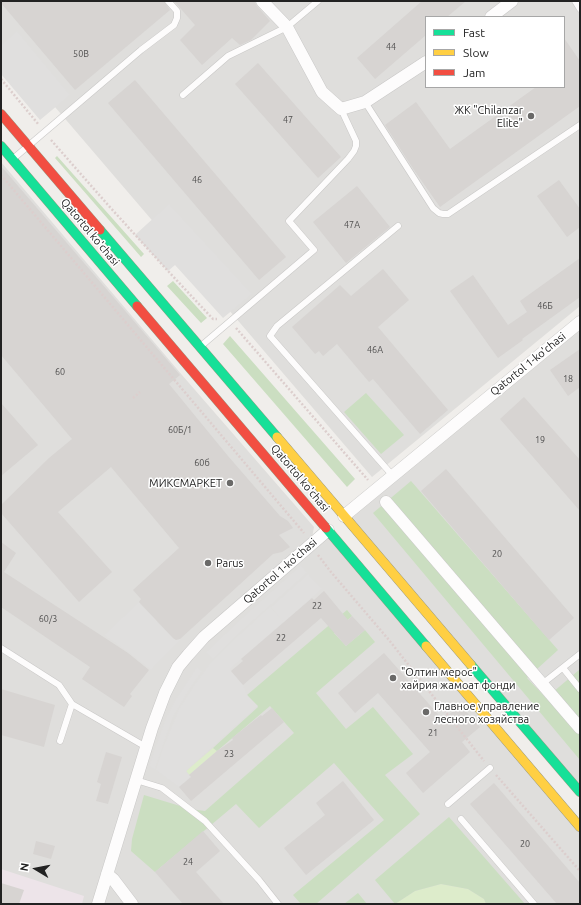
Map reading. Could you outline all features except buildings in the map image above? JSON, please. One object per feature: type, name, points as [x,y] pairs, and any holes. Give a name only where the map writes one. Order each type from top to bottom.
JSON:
[{"type":"main road","name":"Qatortol ko'chasi","points":[[1,114],[192,354],[336,523],[580,827]]},
{"type":"main road","name":"Qatortol ko'chasi","points":[[1,146],[192,354],[336,523],[580,792]]},
{"type":"street","points":[[262,1],[287,27],[322,92],[341,109],[365,102],[425,63]]},
{"type":"street","points":[[492,16],[512,1]]},
{"type":"street","name":"Qatortol 1-ko'chasi","points":[[98,904],[155,719],[174,674],[183,660],[216,626],[311,544],[580,322]]},
{"type":"street","points":[[386,502],[580,728]]},
{"type":"street","points":[[107,874],[117,883],[132,904]]},
{"type":"lane","points":[[12,159],[141,50],[174,25],[177,18],[177,11],[168,1]]},
{"type":"lane","points":[[183,96],[228,56],[287,27],[318,1]]},
{"type":"lane","points":[[575,1],[580,9]]},
{"type":"lane","points":[[365,102],[433,208],[439,213],[443,214],[448,214],[580,125]]},
{"type":"lane","points":[[192,354],[314,250],[289,221],[354,151],[356,141],[341,109]]},
{"type":"lane","points":[[393,476],[270,336],[277,326],[398,226]]},
{"type":"lane","points":[[1,648],[59,685],[72,704],[146,747]]},
{"type":"lane","points":[[542,684],[580,654]]},
{"type":"lane","points":[[563,668],[580,689]]},
{"type":"lane","points":[[60,741],[72,704]]},
{"type":"lane","points":[[448,804],[490,768]]},
{"type":"lane","points":[[136,780],[162,788],[205,821],[259,880],[278,904]]},
{"type":"lane","points":[[461,819],[534,904]]},
{"type":"path","points":[[1,79],[44,132],[117,215],[213,319],[230,321],[376,490]]},
{"type":"path","points":[[1,175],[302,529],[327,568],[389,640],[490,768],[580,871]]},
{"type":"path","points":[[133,398],[140,392]]},
{"type":"shaded area","points":[[1,1],[580,1],[580,306],[372,477],[1,44]]},
{"type":"shaded area","points":[[17,31],[70,95],[40,120],[1,74],[1,45]]},
{"type":"shaded area","points":[[1,162],[182,375],[314,527],[311,543],[328,530],[580,827],[580,904],[1,904]]},
{"type":"shaded area","points":[[169,204],[252,294],[223,318],[175,265],[168,271],[135,235]]},
{"type":"shaded area","points":[[580,322],[580,792],[344,516]]},
{"type":"shaded area","points":[[301,565],[307,573],[247,626],[213,659],[206,652],[241,619]]},
{"type":"shaded area","points":[[308,574],[322,589],[284,622],[271,607]]},
{"type":"shaded area","points":[[139,602],[173,638],[177,640],[182,638],[151,670],[104,635]]},
{"type":"shaded area","points":[[270,607],[284,622],[230,669],[243,685],[247,695],[258,706],[186,771],[191,777],[179,787],[156,770],[163,748],[179,709],[209,665]]},
{"type":"shaded area","points":[[197,667],[202,671],[172,719],[155,769],[149,766],[166,718],[176,699]]},
{"type":"shaded area","points":[[1,869],[84,896],[82,904],[1,904]]},
{"type":"green space","points":[[57,156],[144,254],[141,257],[55,158]]},
{"type":"green space","points":[[173,281],[207,318],[201,323],[167,286]]},
{"type":"green space","points":[[230,336],[355,479],[347,487],[223,344]]},
{"type":"green space","points":[[366,393],[404,435],[381,454],[344,412]]},
{"type":"green space","points":[[411,481],[558,650],[527,678],[546,698],[579,670],[580,760],[373,513]]},
{"type":"green space","points":[[347,610],[352,616],[334,633],[346,646],[365,630],[375,642],[316,693],[346,729],[373,707],[413,754],[385,775],[420,814],[316,904],[301,904],[293,895],[384,820],[334,763],[259,828],[236,804],[155,872],[131,851],[132,839],[144,795],[190,809],[205,811],[294,733],[270,706],[217,751],[213,748],[258,707],[247,695]]},
{"type":"green space","points":[[213,748],[217,751],[189,775],[186,771]]},
{"type":"green space","points":[[449,817],[525,904],[486,904],[484,899],[468,889],[441,884],[415,891],[395,904],[375,880]]},
{"type":"green space","points":[[441,884],[468,889],[484,899],[486,904],[395,904],[415,891]]},
{"type":"green space","points":[[358,893],[367,904],[344,904]]},
{"type":"traffic: fast","points":[[1,146],[137,306]]},
{"type":"traffic: fast","points":[[100,230],[277,437]]},
{"type":"traffic: fast","points":[[326,528],[426,646]]},
{"type":"traffic: fast","points":[[471,665],[580,792]]},
{"type":"traffic: slow","points":[[277,437],[471,665]]},
{"type":"traffic: slow","points":[[426,646],[580,827]]},
{"type":"traffic: jam","points":[[1,114],[100,230]]},
{"type":"traffic: jam","points":[[137,306],[326,528]]},
{"type":"place","name":"ЖК \"Chilanzar Elite\"","points":[[531,116]]},
{"type":"place","name":"МИКСМАРКЕТ","points":[[230,483]]},
{"type":"place","name":"Parus","points":[[208,563]]},
{"type":"place","name":"\"Олтин мерос\" хайрия жамоат фонди","points":[[393,678]]},
{"type":"place","name":"Главное управление лесного хозяйства","points":[[426,712]]}]
